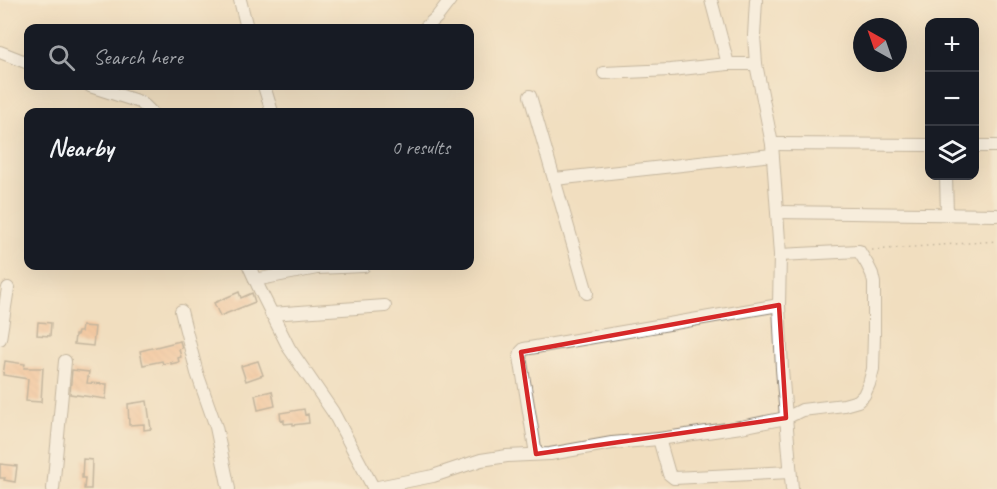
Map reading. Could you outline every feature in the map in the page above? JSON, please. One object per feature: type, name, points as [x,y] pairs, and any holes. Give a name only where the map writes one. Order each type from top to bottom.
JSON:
[{"type":"street","points":[[240,0],[246,24]]},
{"type":"street","points":[[429,24],[450,0]]},
{"type":"street","points":[[711,0],[728,64]]},
{"type":"street","points":[[756,0],[754,36],[756,64],[772,149],[777,212],[782,369],[792,489]]},
{"type":"street","points":[[0,52],[24,61]]},
{"type":"street","points":[[604,74],[728,64],[756,64]]},
{"type":"street","points":[[102,90],[140,102],[147,108]]},
{"type":"street","points":[[265,90],[271,108]]},
{"type":"street","points":[[530,96],[587,292]]},
{"type":"street","points":[[555,178],[772,149],[925,145]]},
{"type":"street","points":[[979,146],[997,146]]},
{"type":"street","points":[[946,180],[946,214]]},
{"type":"street","points":[[777,212],[997,215]]},
{"type":"street","points":[[251,270],[289,348],[333,412],[374,489],[433,476],[481,460],[550,454],[612,443],[659,439],[741,427],[786,418],[802,410],[858,401],[864,395],[873,369],[874,283],[867,264],[859,251],[780,255]]},
{"type":"street","points":[[255,280],[303,270]]},
{"type":"street","points":[[0,339],[8,288]]},
{"type":"street","points":[[536,454],[520,357],[524,349],[779,305]]},
{"type":"street","points":[[271,314],[385,306]]},
{"type":"street","points":[[181,311],[194,364],[216,427],[229,489]]},
{"type":"street","points":[[53,489],[65,361]]},
{"type":"street","points":[[659,439],[669,474],[674,478],[790,471]]},
{"type":"path","points":[[859,251],[997,242]]},
{"type":"highlighted area","points":[[779,305],[786,418],[536,454],[521,352]]},
{"type":"building","points":[[239,292],[241,298],[252,293],[255,302],[220,316],[214,303]]},
{"type":"building","points":[[38,322],[51,323],[50,336],[37,335]]},
{"type":"building","points":[[82,326],[95,327],[93,346],[74,344],[75,335],[81,332]]},
{"type":"building","points":[[180,341],[182,348],[179,349],[181,357],[178,358],[179,362],[163,364],[162,361],[143,365],[140,351]]},
{"type":"building","points":[[5,361],[25,364],[24,368],[43,368],[41,402],[26,401],[28,379],[3,375]]},
{"type":"building","points":[[258,361],[263,375],[246,381],[241,366]]},
{"type":"building","points":[[72,370],[89,372],[87,383],[107,384],[106,399],[70,394]]},
{"type":"building","points":[[272,391],[275,406],[258,410],[255,395]]},
{"type":"building","points":[[147,401],[151,429],[144,430],[144,424],[129,425],[128,404]]},
{"type":"building","points":[[304,409],[305,415],[308,414],[309,423],[293,425],[293,423],[284,424],[284,420],[281,421],[280,413]]},
{"type":"building","points":[[83,459],[92,460],[91,489],[84,489]]},
{"type":"building","points":[[0,464],[17,466],[15,482],[0,478]]}]
